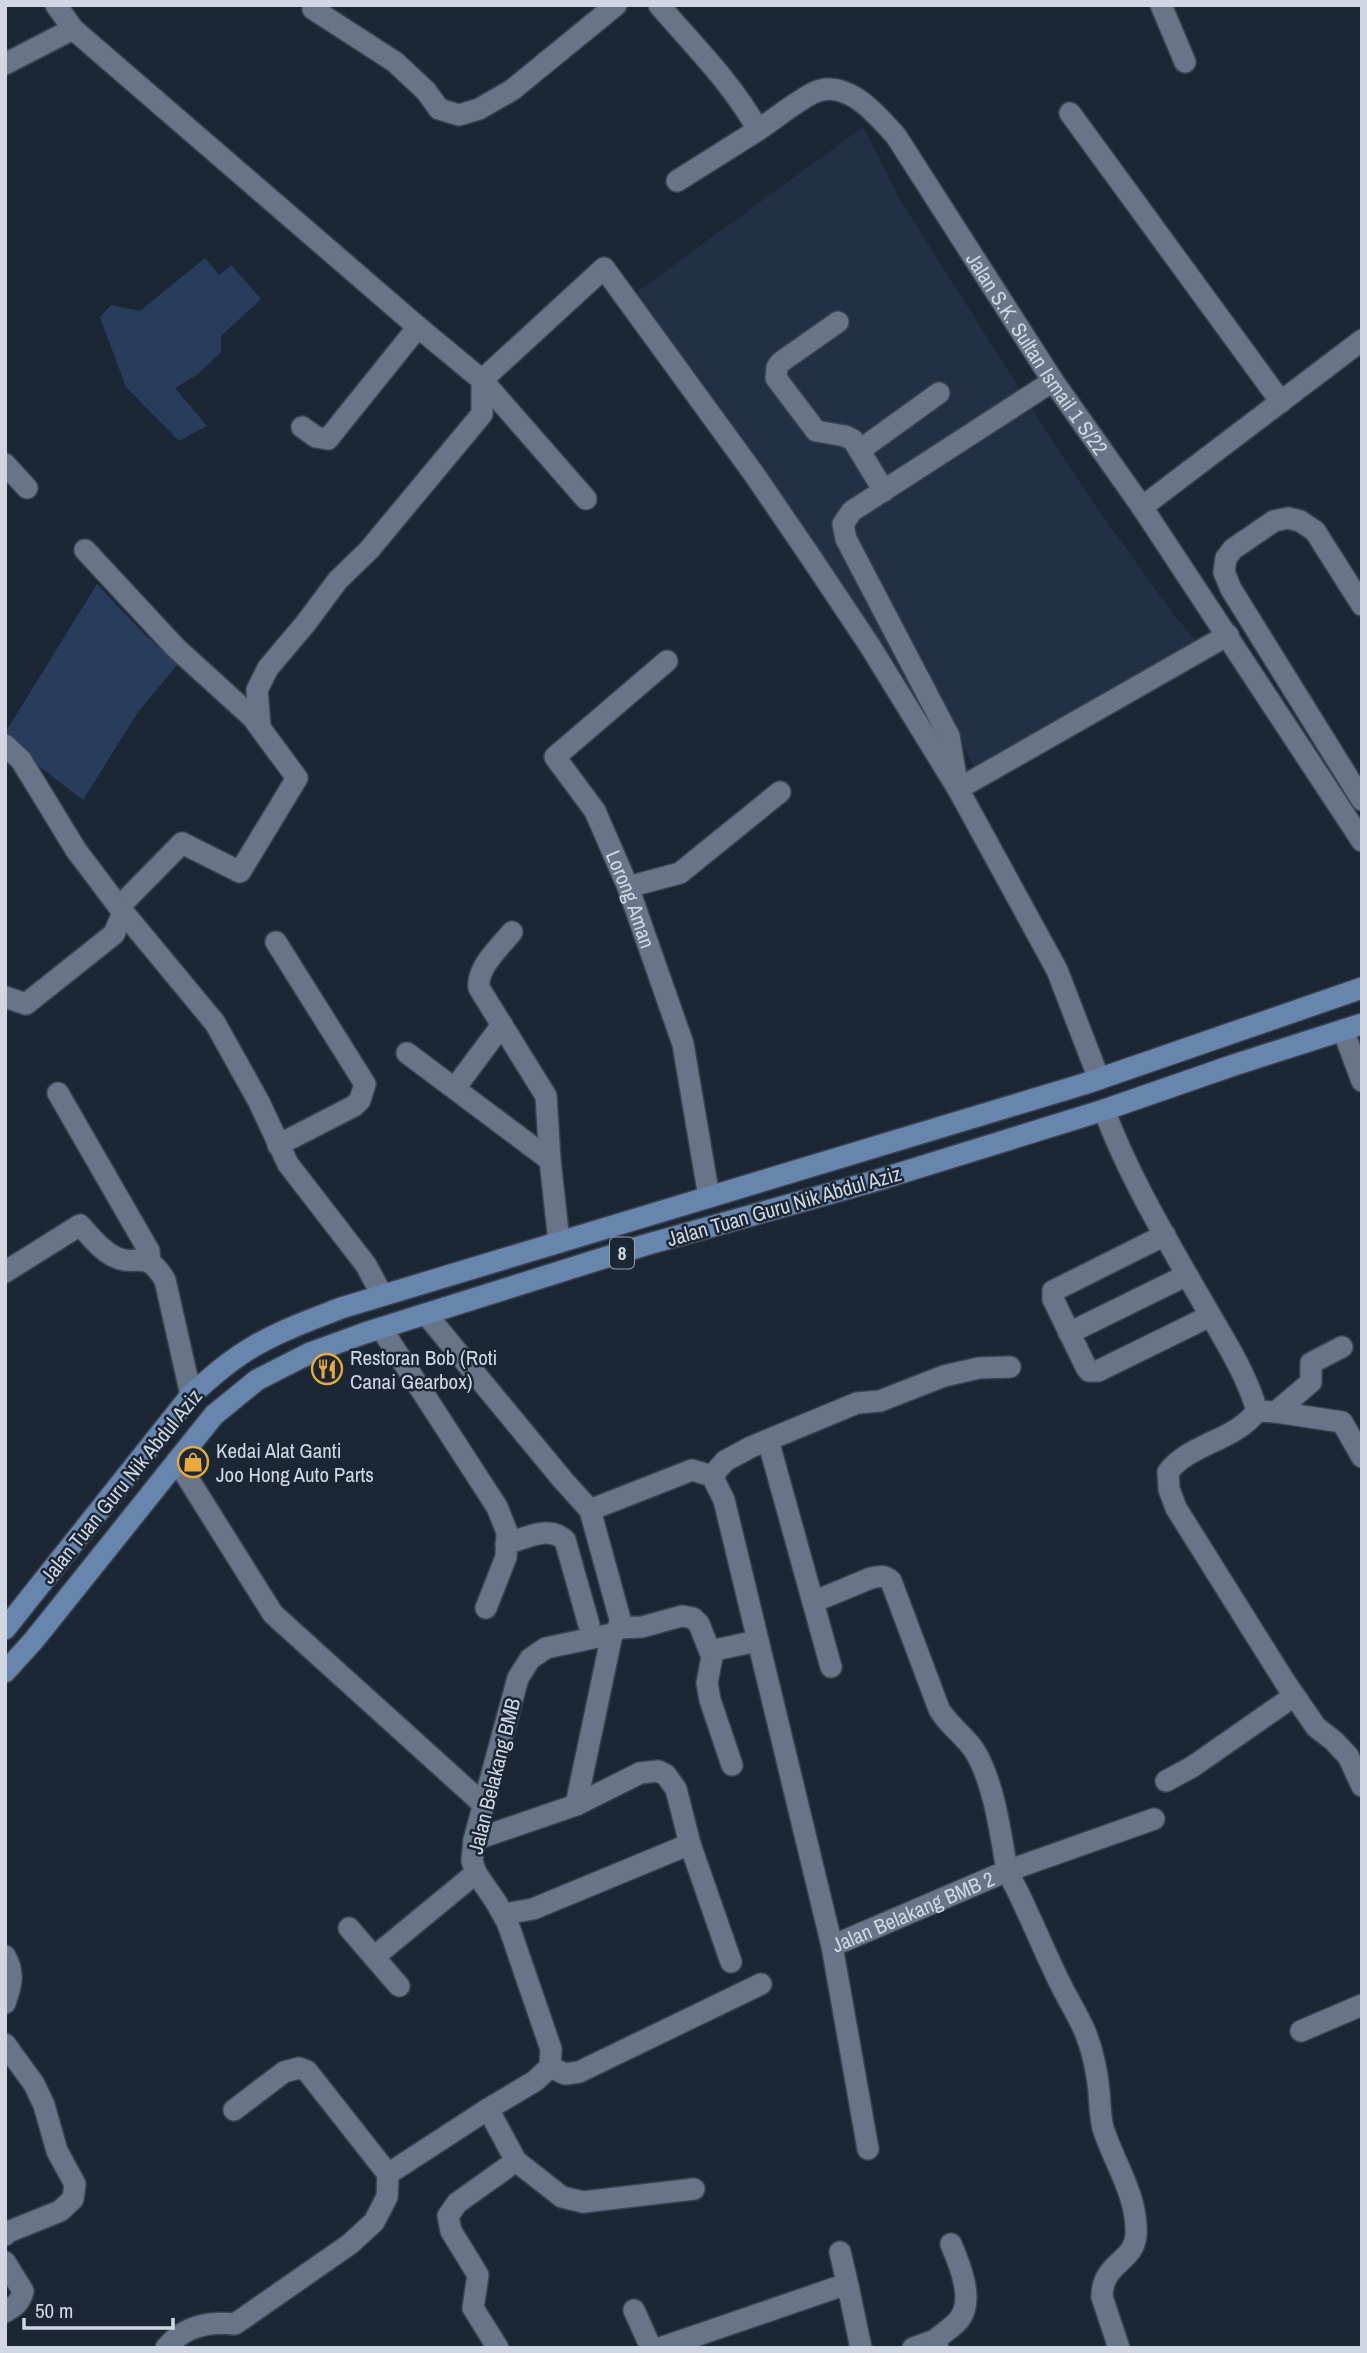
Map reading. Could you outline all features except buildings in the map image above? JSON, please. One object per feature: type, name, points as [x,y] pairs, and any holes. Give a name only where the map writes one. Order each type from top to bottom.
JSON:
[{"type":"main road","name":"Jalan Tuan Guru Nik Abdul Aziz","points":[[5,1629],[191,1395],[218,1371],[252,1347],[295,1326],[382,1295],[1099,1079],[1362,988]]},
{"type":"main road","name":"Jalan Tuan Guru Nik Abdul Aziz","points":[[5,1672],[34,1640],[214,1415],[257,1380],[310,1353],[645,1245],[878,1180],[1104,1110],[1352,1027]]},
{"type":"main road","points":[[866,1150],[860,1161],[861,1165],[868,1175],[878,1180]]},
{"type":"street","points":[[56,5],[73,29],[482,380],[586,499]]},
{"type":"street","points":[[313,9],[395,62],[426,91],[435,106],[445,112],[459,115],[479,109],[512,90],[616,5]]},
{"type":"street","points":[[659,5],[708,61],[742,104],[758,130]]},
{"type":"street","points":[[1161,5],[1185,62]]},
{"type":"street","points":[[5,64],[73,29]]},
{"type":"street","name":"Jalan S.K. Sultan Ismail 1 S/22","points":[[677,181],[816,92],[835,90],[853,95],[874,111],[896,136],[1053,381],[1228,635],[1362,841]]},
{"type":"street","points":[[1070,113],[1281,402]]},
{"type":"street","points":[[482,380],[604,268],[796,536],[870,646],[958,789],[1057,970],[1099,1079]]},
{"type":"street","points":[[838,322],[781,362],[777,367],[776,378],[816,431],[850,438],[884,491]]},
{"type":"street","points":[[302,427],[316,438],[328,439],[418,327]]},
{"type":"street","points":[[1142,507],[1362,340]]},
{"type":"street","points":[[260,727],[256,695],[268,668],[338,580],[369,550],[482,414],[482,380]]},
{"type":"street","points":[[958,789],[948,736],[843,532],[846,517],[1053,381]]},
{"type":"street","points":[[860,450],[939,393]]},
{"type":"street","points":[[5,464],[27,488]]},
{"type":"street","points":[[1362,605],[1315,531],[1300,522],[1288,518],[1274,521],[1233,549],[1226,558],[1224,572],[1231,589],[1362,800]]},
{"type":"street","points":[[5,997],[26,1004],[114,934],[121,910],[182,843],[240,872],[297,778],[252,717],[176,648],[85,550]]},
{"type":"street","points":[[958,789],[1228,635]]},
{"type":"street","name":"Lorong Aman","points":[[667,661],[555,757],[595,811],[628,887],[683,1044],[709,1197]]},
{"type":"street","points":[[5,745],[21,760],[76,850],[121,910],[215,1023],[259,1102],[288,1164],[366,1265],[382,1295]]},
{"type":"street","points":[[1321,778],[1340,765]]},
{"type":"street","points":[[628,887],[680,873],[780,792]]},
{"type":"street","points":[[512,932],[482,970],[478,982],[482,993],[546,1096],[559,1242]]},
{"type":"street","points":[[276,942],[365,1084],[360,1100],[354,1106],[278,1145]]},
{"type":"street","points":[[455,1088],[502,1025]]},
{"type":"street","points":[[1352,1027],[1362,1081]]},
{"type":"street","points":[[407,1053],[550,1160]]},
{"type":"street","points":[[58,1093],[149,1251],[150,1263]]},
{"type":"street","points":[[1104,1110],[1117,1143],[1165,1235],[1266,1412],[1342,1422],[1362,1457]]},
{"type":"street","points":[[7,1267],[80,1226],[115,1257],[146,1260],[156,1266],[165,1280],[191,1395]]},
{"type":"street","points":[[1165,1235],[1053,1291],[1053,1299],[1086,1367],[1094,1372],[1210,1316]]},
{"type":"street","points":[[1069,1333],[1187,1275]]},
{"type":"street","points":[[426,1314],[590,1510],[620,1619],[615,1631],[576,1805]]},
{"type":"street","points":[[381,1328],[497,1507],[507,1532],[506,1557],[486,1608]]},
{"type":"street","points":[[1342,1347],[1311,1363],[1311,1382],[1241,1427],[1176,1461],[1168,1472],[1169,1489],[1176,1508],[1294,1696],[1315,1727],[1348,1756],[1362,1786]]},
{"type":"street","points":[[590,1510],[692,1470],[712,1476],[725,1461],[857,1403],[880,1401],[944,1376],[979,1368],[1010,1367]]},
{"type":"street","points":[[768,1440],[831,1667]]},
{"type":"street","points":[[177,1461],[273,1614],[483,1804]]},
{"type":"street","name":"Jalan Belakang BMB 2","points":[[712,1476],[724,1500],[832,1946],[1007,1871],[1086,2035],[1096,2069],[1104,2130],[1124,2178],[1136,2224],[1136,2238],[1132,2248],[1103,2279],[1102,2297],[1119,2348]]},
{"type":"street","points":[[506,1544],[551,1532],[565,1540],[589,1625]]},
{"type":"street","points":[[813,1602],[872,1578],[881,1576],[891,1581],[939,1709],[948,1723],[975,1751],[984,1771],[998,1821],[1007,1871],[1154,1819]]},
{"type":"street","name":"Jalan Belakang BMB","points":[[550,2067],[551,2049],[504,1914],[475,1873],[472,1861],[483,1804],[518,1678],[530,1659],[547,1648],[687,1616],[699,1624],[710,1651]]},
{"type":"street","points":[[732,1765],[708,1689],[707,1678],[712,1657],[710,1651],[757,1641]]},
{"type":"street","points":[[1166,1781],[1192,1767],[1294,1696]]},
{"type":"street","points":[[474,1840],[576,1805],[640,1773],[657,1771],[666,1775],[676,1789],[690,1844],[731,1962]]},
{"type":"street","points":[[504,1914],[533,1909],[690,1844]]},
{"type":"street","points":[[374,1957],[475,1873]]},
{"type":"street","points":[[349,1928],[399,1986]]},
{"type":"street","points":[[832,1946],[869,2150]]},
{"type":"street","points":[[5,1956],[12,1972],[12,1985],[5,2003]]},
{"type":"street","points":[[388,2174],[535,2081],[550,2067],[565,2074],[575,2074],[761,1984]]},
{"type":"street","points":[[1301,2031],[1362,2005]]},
{"type":"street","points":[[5,2044],[34,2084],[44,2105],[57,2151],[75,2184],[74,2199],[60,2211],[5,2235]]},
{"type":"street","points":[[166,2348],[192,2328],[214,2322],[235,2323],[349,2244],[374,2222],[387,2197],[388,2174],[307,2071],[292,2069],[284,2072],[234,2110]]},
{"type":"street","points":[[488,2109],[516,2161],[562,2197],[583,2202],[694,2189]]},
{"type":"street","points":[[498,2348],[473,2308],[478,2275],[451,2231],[448,2216],[457,2203],[516,2161]]},
{"type":"street","points":[[913,2348],[936,2344],[959,2321],[963,2311],[963,2273],[951,2244]]},
{"type":"street","points":[[840,2252],[862,2348]]},
{"type":"street","points":[[5,2262],[23,2291],[16,2306],[5,2312]]},
{"type":"street","points":[[660,2348],[835,2288],[848,2286]]},
{"type":"street","points":[[634,2310],[651,2348]]},
{"type":"shaded area","points":[[863,127],[902,203],[1056,446],[1099,511],[1175,616],[1199,644],[977,772],[957,735],[938,745],[630,297]]},
{"type":"shaded area","points":[[205,258],[219,275],[231,265],[261,299],[221,336],[221,352],[198,374],[175,388],[207,426],[179,441],[126,387],[100,317],[111,305],[140,311]]},
{"type":"shaded area","points":[[97,584],[145,635],[178,664],[138,712],[83,800],[5,740],[5,733]]},
{"type":"place","name":"Restoran Bob (Roti Canai Gearbox)","points":[[327,1369]]},
{"type":"place","name":"Kedai Alat Ganti Joo Hong Auto Parts","points":[[193,1462]]}]
